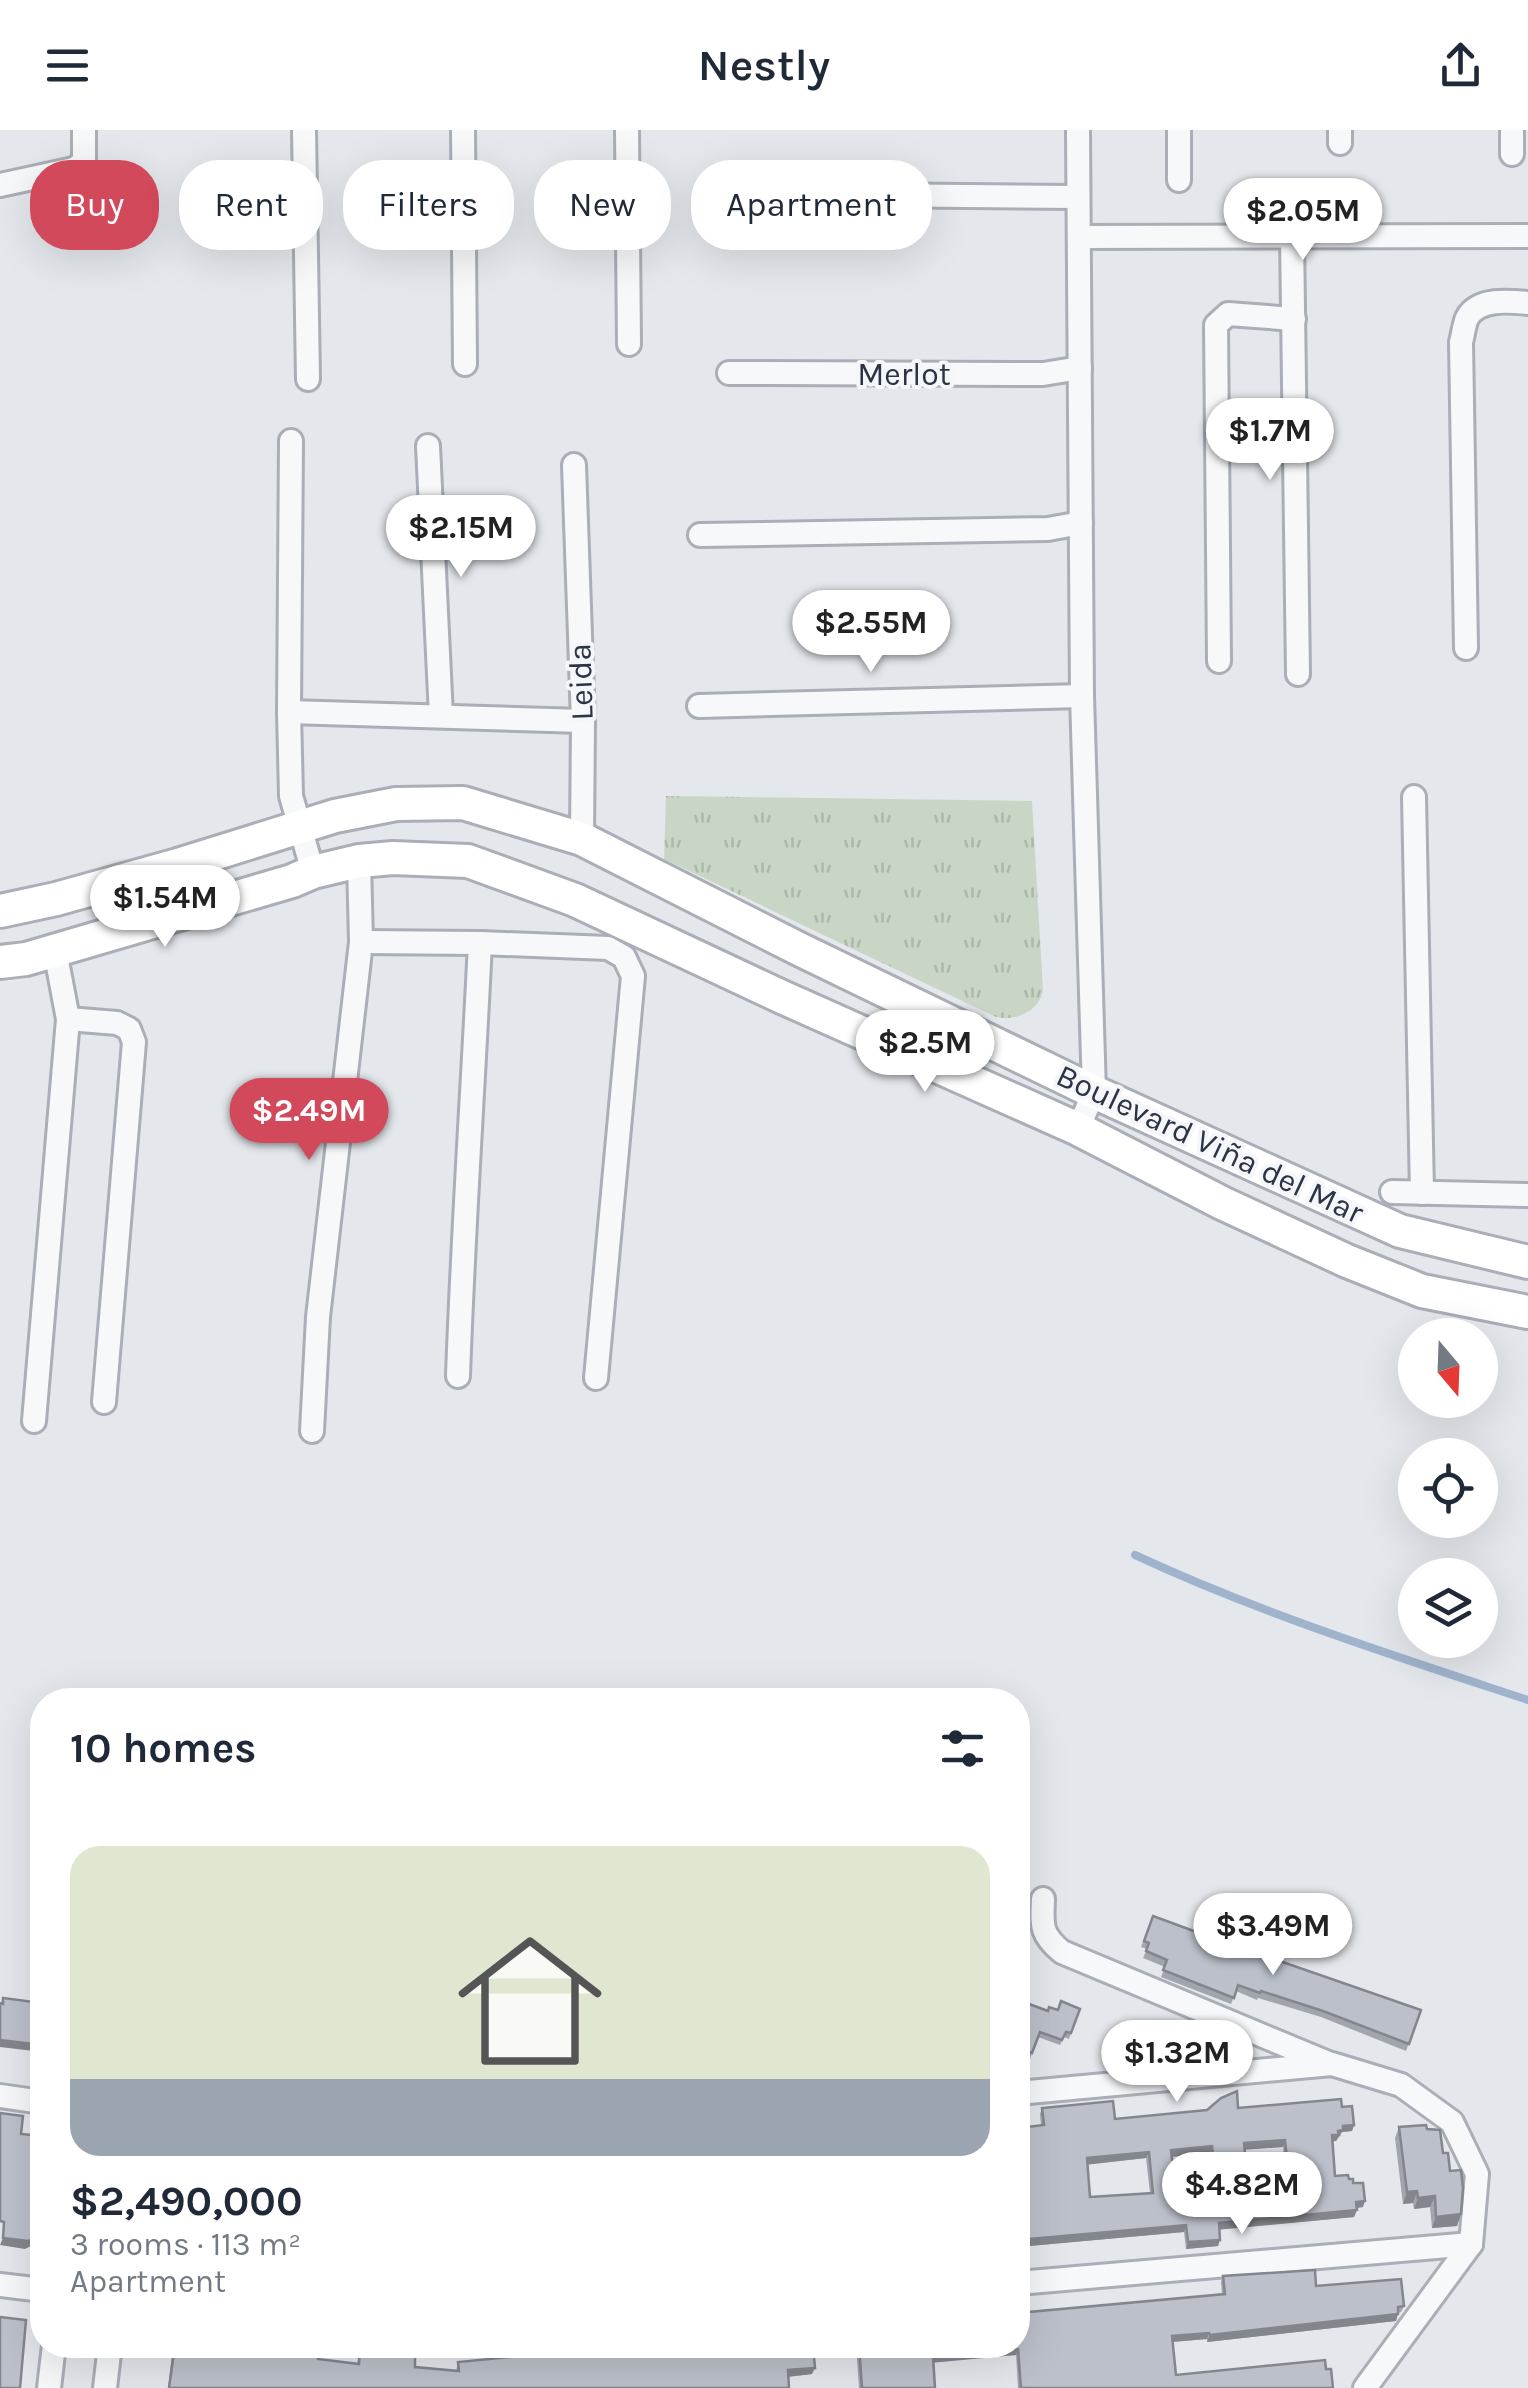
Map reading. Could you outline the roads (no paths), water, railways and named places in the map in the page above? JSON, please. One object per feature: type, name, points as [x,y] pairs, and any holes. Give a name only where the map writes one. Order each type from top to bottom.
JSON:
[{"type":"street","points":[[0,184],[74,169],[84,162],[84,130]]},
{"type":"street","points":[[304,130],[308,379]]},
{"type":"street","points":[[463,130],[465,364]]},
{"type":"street","points":[[627,130],[628,344]]},
{"type":"street","points":[[1078,130],[1082,696],[1094,1092],[1078,1129]]},
{"type":"street","points":[[1179,130],[1179,180]]},
{"type":"street","points":[[1512,130],[1512,154]]},
{"type":"street","points":[[932,196],[1078,197]]},
{"type":"street","points":[[1078,238],[1528,236]]},
{"type":"street","points":[[1292,237],[1298,674]]},
{"type":"street","points":[[1466,648],[1461,342],[1468,315],[1479,307],[1503,301],[1528,303]]},
{"type":"street","points":[[1219,661],[1216,325],[1228,314],[1294,319]]},
{"type":"street","name":"Merlot","points":[[729,374],[1043,374],[1080,368]]},
{"type":"street","points":[[291,441],[291,796],[313,872]]},
{"type":"street","points":[[428,446],[441,716]]},
{"type":"street","name":"Leida","points":[[574,465],[583,721],[582,839]]},
{"type":"street","points":[[700,535],[1048,529],[1081,523]]},
{"type":"street","points":[[700,706],[1082,696]]},
{"type":"street","points":[[289,712],[583,721]]},
{"type":"street","points":[[1414,797],[1422,1193]]},
{"type":"street","name":"Boulevard Viña del Mar","points":[[0,911],[56,900],[298,826],[396,804],[464,802],[582,839],[1094,1092],[1400,1230],[1528,1262]]},
{"type":"street","points":[[312,1431],[318,1317],[361,942],[359,860]]},
{"type":"street","name":"Boulevard Viña del Mar","points":[[0,962],[26,959],[359,860],[468,860],[557,893],[1078,1129],[1222,1203],[1362,1267],[1422,1291],[1528,1312]]},
{"type":"street","points":[[361,942],[608,948],[624,957],[633,976],[596,1378]]},
{"type":"street","points":[[458,1376],[480,943]]},
{"type":"street","points":[[34,1420],[68,1019],[52,949]]},
{"type":"street","points":[[68,1019],[117,1023],[129,1029],[134,1042],[104,1402]]},
{"type":"street","points":[[1392,1192],[1528,1195]]},
{"type":"street","points":[[1044,1899],[1042,1928],[1049,1942],[1062,1952],[1332,2064],[1400,2085],[1452,2122],[1477,2174],[1471,2244],[1365,2388]]},
{"type":"street","points":[[1030,2092],[1332,2064]]},
{"type":"street","points":[[0,2096],[30,2100]]},
{"type":"street","points":[[1030,2282],[1471,2244]]},
{"type":"street","points":[[0,2285],[30,2289]]},
{"type":"street","points":[[49,2388],[52,2358]]},
{"type":"street","points":[[105,2388],[108,2358]]},
{"type":"waterway","points":[[1135,1555],[1280,1615],[1528,1700]]}]
